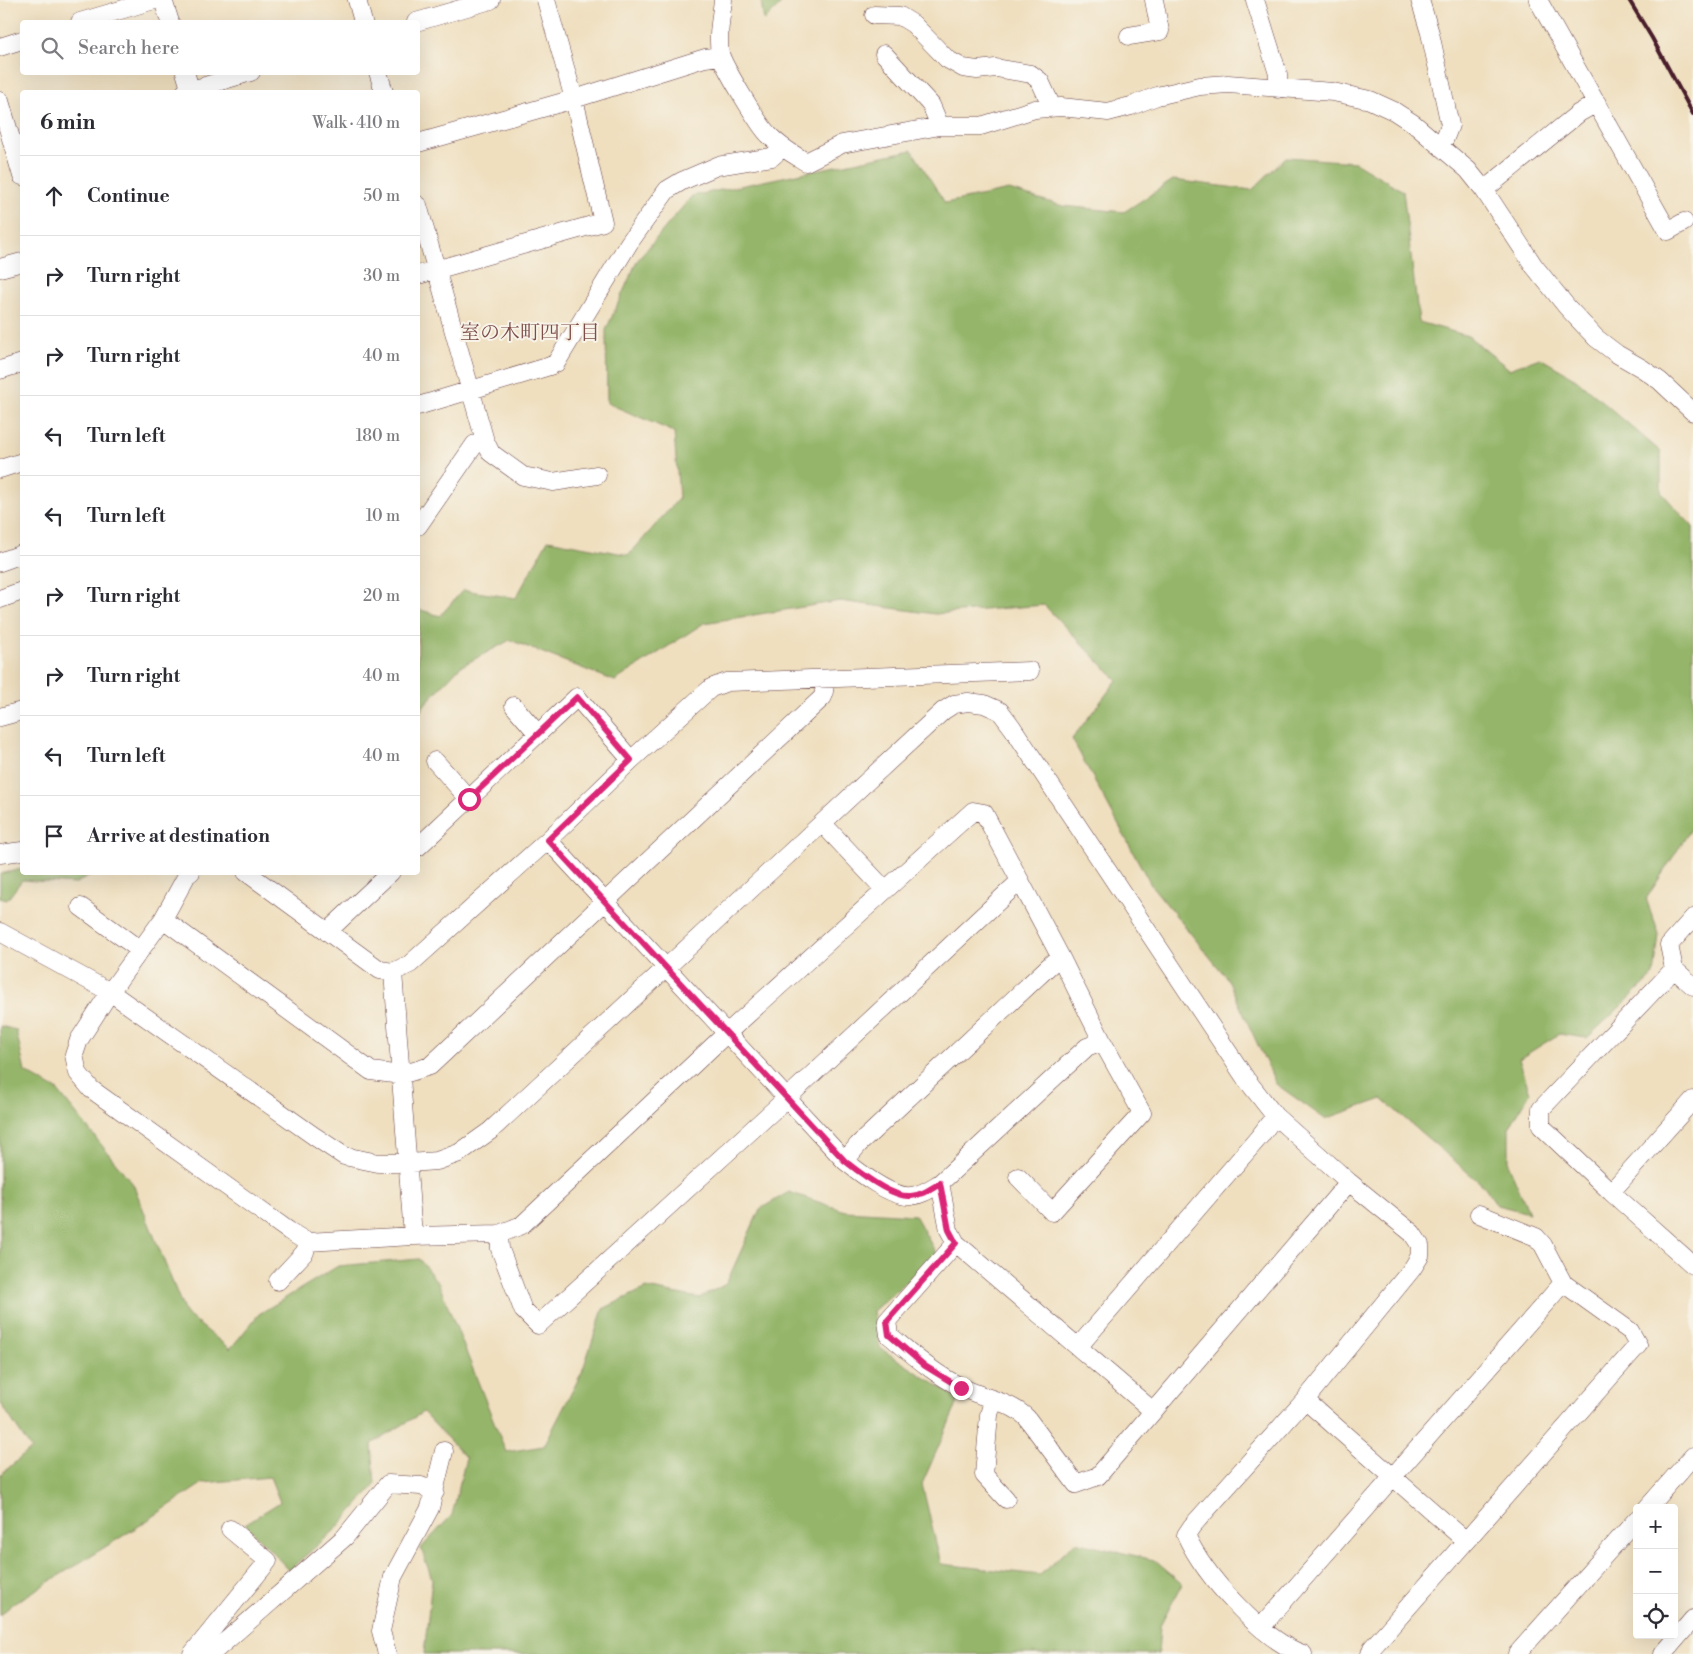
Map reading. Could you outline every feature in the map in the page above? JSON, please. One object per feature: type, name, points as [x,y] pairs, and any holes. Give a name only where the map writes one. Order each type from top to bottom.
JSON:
[{"type":"street","points":[[87,20],[154,0]]},
{"type":"street","points":[[163,0],[169,20]]},
{"type":"street","points":[[357,0],[362,20]]},
{"type":"street","points":[[420,21],[491,0]]},
{"type":"street","points":[[420,274],[603,222],[574,99],[546,0]]},
{"type":"street","points":[[723,0],[719,41],[720,56],[767,134],[782,148],[806,162],[842,144],[940,126],[981,126],[1035,109],[1061,107],[1108,112],[1157,96],[1200,86],[1228,84],[1333,92],[1370,100],[1394,111],[1414,124],[1468,170],[1484,190],[1534,266],[1567,307],[1596,338],[1617,354],[1660,381],[1693,412]]},
{"type":"street","points":[[1129,36],[1160,31],[1154,0]]},
{"type":"street","points":[[1254,0],[1278,74],[1278,89]]},
{"type":"street","points":[[1420,0],[1430,33],[1450,125],[1445,138],[1439,145]]},
{"type":"street","points":[[1538,0],[1668,231],[1684,222]]},
{"type":"street","points":[[874,14],[900,16],[913,24],[947,59],[963,68],[977,70],[996,68],[1031,74],[1040,81],[1052,107]]},
{"type":"street","points":[[0,47],[20,41]]},
{"type":"street","points":[[884,54],[931,105],[940,126]]},
{"type":"street","points":[[420,142],[574,99],[705,58],[720,56]]},
{"type":"street","points":[[185,75],[188,90]]},
{"type":"street","points":[[194,90],[242,75]]},
{"type":"street","points":[[379,75],[383,90]]},
{"type":"street","points":[[0,101],[20,169]]},
{"type":"street","points":[[1484,190],[1580,113],[1597,103]]},
{"type":"street","points":[[420,405],[550,366],[556,362],[629,243],[667,190],[682,181],[717,166],[772,157],[782,148]]},
{"type":"street","points":[[420,212],[484,441],[491,453],[523,476],[553,482],[597,475]]},
{"type":"street","points":[[0,268],[20,263]]},
{"type":"street","points":[[0,370],[20,364]]},
{"type":"street","points":[[420,523],[474,444],[484,441]]},
{"type":"street","points":[[0,469],[20,463]]},
{"type":"street","points":[[0,562],[20,555]]},
{"type":"street","points":[[0,599],[20,592]]},
{"type":"street","points":[[250,875],[380,970],[393,972],[410,964],[548,840],[631,760],[712,688],[727,682],[1030,671]]},
{"type":"street","points":[[968,674],[968,702]]},
{"type":"street","points":[[162,919],[371,1071],[401,1075],[430,1066],[823,697],[826,679]]},
{"type":"street","points":[[420,845],[577,697],[631,760]]},
{"type":"street","points":[[0,932],[110,992],[344,1156],[378,1164],[436,1161],[459,1154],[490,1131],[943,711],[954,704],[968,702],[984,704],[1000,711],[1246,1079],[1275,1116],[1349,1182],[1412,1234],[1420,1245],[1420,1256],[1412,1269],[1305,1400],[1186,1535],[1194,1551],[1238,1607],[1262,1629],[1295,1651],[1303,1654]]},
{"type":"street","points":[[514,706],[538,734]]},
{"type":"street","points":[[0,717],[20,712]]},
{"type":"street","points":[[435,761],[469,799]]},
{"type":"street","points":[[188,875],[162,919],[110,992],[79,1040],[74,1055],[78,1074],[82,1079],[91,1089],[289,1231],[308,1242],[413,1236],[499,1234],[522,1224],[728,1033],[973,811],[984,813],[1060,956],[1102,1041],[1142,1113],[1052,1212],[1018,1177]]},
{"type":"street","points":[[823,824],[885,890]]},
{"type":"street","points":[[548,840],[668,967],[845,1161],[866,1178],[901,1196],[923,1193],[940,1183],[1087,1047],[1102,1041]]},
{"type":"street","points":[[0,854],[20,851]]},
{"type":"street","points":[[327,932],[388,875]]},
{"type":"street","points":[[499,1234],[500,1249],[524,1310],[538,1325],[787,1098],[1020,881]]},
{"type":"street","points":[[81,907],[140,950]]},
{"type":"street","points":[[1693,918],[1669,945],[1674,968],[1693,986]]},
{"type":"street","points":[[845,1161],[858,1144],[1060,956]]},
{"type":"street","points":[[1674,968],[1541,1109],[1541,1126],[1611,1192],[1691,1260]]},
{"type":"street","points":[[393,972],[413,1236]]},
{"type":"street","points":[[1611,1192],[1693,1100]]},
{"type":"street","points":[[1078,1347],[1260,1136],[1275,1116]]},
{"type":"street","points":[[956,1243],[887,1321],[889,1335],[925,1366],[961,1388],[1020,1411],[1076,1484],[1098,1476],[1349,1182]]},
{"type":"street","points":[[940,1183],[949,1230],[956,1243],[1154,1411]]},
{"type":"street","points":[[1370,1654],[1372,1648],[1638,1345],[1630,1331],[1563,1283],[1543,1245],[1536,1237],[1479,1214]]},
{"type":"street","points":[[278,1281],[305,1252],[308,1242]]},
{"type":"street","points":[[1262,1629],[1268,1619],[1563,1283]]},
{"type":"street","points":[[993,1400],[989,1415],[984,1475],[1006,1499]]},
{"type":"street","points":[[1305,1400],[1466,1541]]},
{"type":"street","points":[[387,1654],[381,1631],[393,1577],[430,1508],[444,1450]]},
{"type":"street","points":[[1651,1504],[1693,1456]]},
{"type":"street","points":[[211,1654],[345,1537],[388,1484],[421,1486],[435,1492]]},
{"type":"street","points":[[1517,1654],[1633,1524]]},
{"type":"street","points":[[192,1654],[268,1561],[230,1529]]},
{"type":"street","points":[[1664,1654],[1693,1619]]},
{"type":"green space","points":[[761,0],[785,0],[764,21]]},
{"type":"green space","points":[[912,150],[945,203],[1009,190],[1063,206],[1124,212],[1173,180],[1252,190],[1286,157],[1355,162],[1403,191],[1419,322],[1468,336],[1509,369],[1540,358],[1576,379],[1661,452],[1661,492],[1693,527],[1693,789],[1688,795],[1693,826],[1646,899],[1659,934],[1654,975],[1587,1038],[1559,1034],[1519,1059],[1530,1093],[1509,1128],[1509,1166],[1529,1213],[1497,1205],[1485,1187],[1382,1099],[1325,1119],[1276,1084],[1227,978],[1151,885],[1072,739],[1117,680],[1044,605],[935,614],[840,601],[704,623],[615,681],[510,640],[460,667],[420,712],[420,610],[440,616],[463,590],[516,598],[548,540],[629,555],[679,498],[674,432],[607,403],[606,330],[637,261],[692,196]]},
{"type":"green space","points":[[20,869],[20,875],[92,875],[74,884],[22,880],[7,900],[0,898],[0,874]]},
{"type":"green space","points":[[0,1026],[16,1030],[25,1072],[57,1090],[133,1184],[185,1313],[230,1349],[259,1314],[338,1266],[419,1259],[439,1284],[506,1452],[544,1446],[582,1372],[603,1309],[646,1288],[699,1298],[726,1284],[760,1209],[789,1192],[845,1211],[915,1215],[937,1255],[873,1311],[880,1348],[959,1400],[922,1484],[941,1564],[1040,1575],[1075,1542],[1154,1560],[1182,1584],[1160,1626],[1158,1654],[424,1654],[432,1579],[421,1548],[452,1515],[466,1458],[423,1412],[372,1444],[375,1485],[335,1530],[289,1570],[245,1524],[280,1502],[270,1477],[203,1483],[139,1526],[13,1604],[0,1615],[0,1475],[31,1449],[0,1402]]},
{"type":"railway","points":[[1629,0],[1693,114]]},
{"type":"district","name":"室の木町四丁目","points":[[530,333]]},
{"type":"route","points":[[469,799],[577,697],[631,760],[548,840],[668,967],[845,1161],[866,1178],[901,1196],[923,1193],[940,1183],[949,1230],[956,1243],[887,1321],[889,1335],[925,1366],[961,1388]]}]
